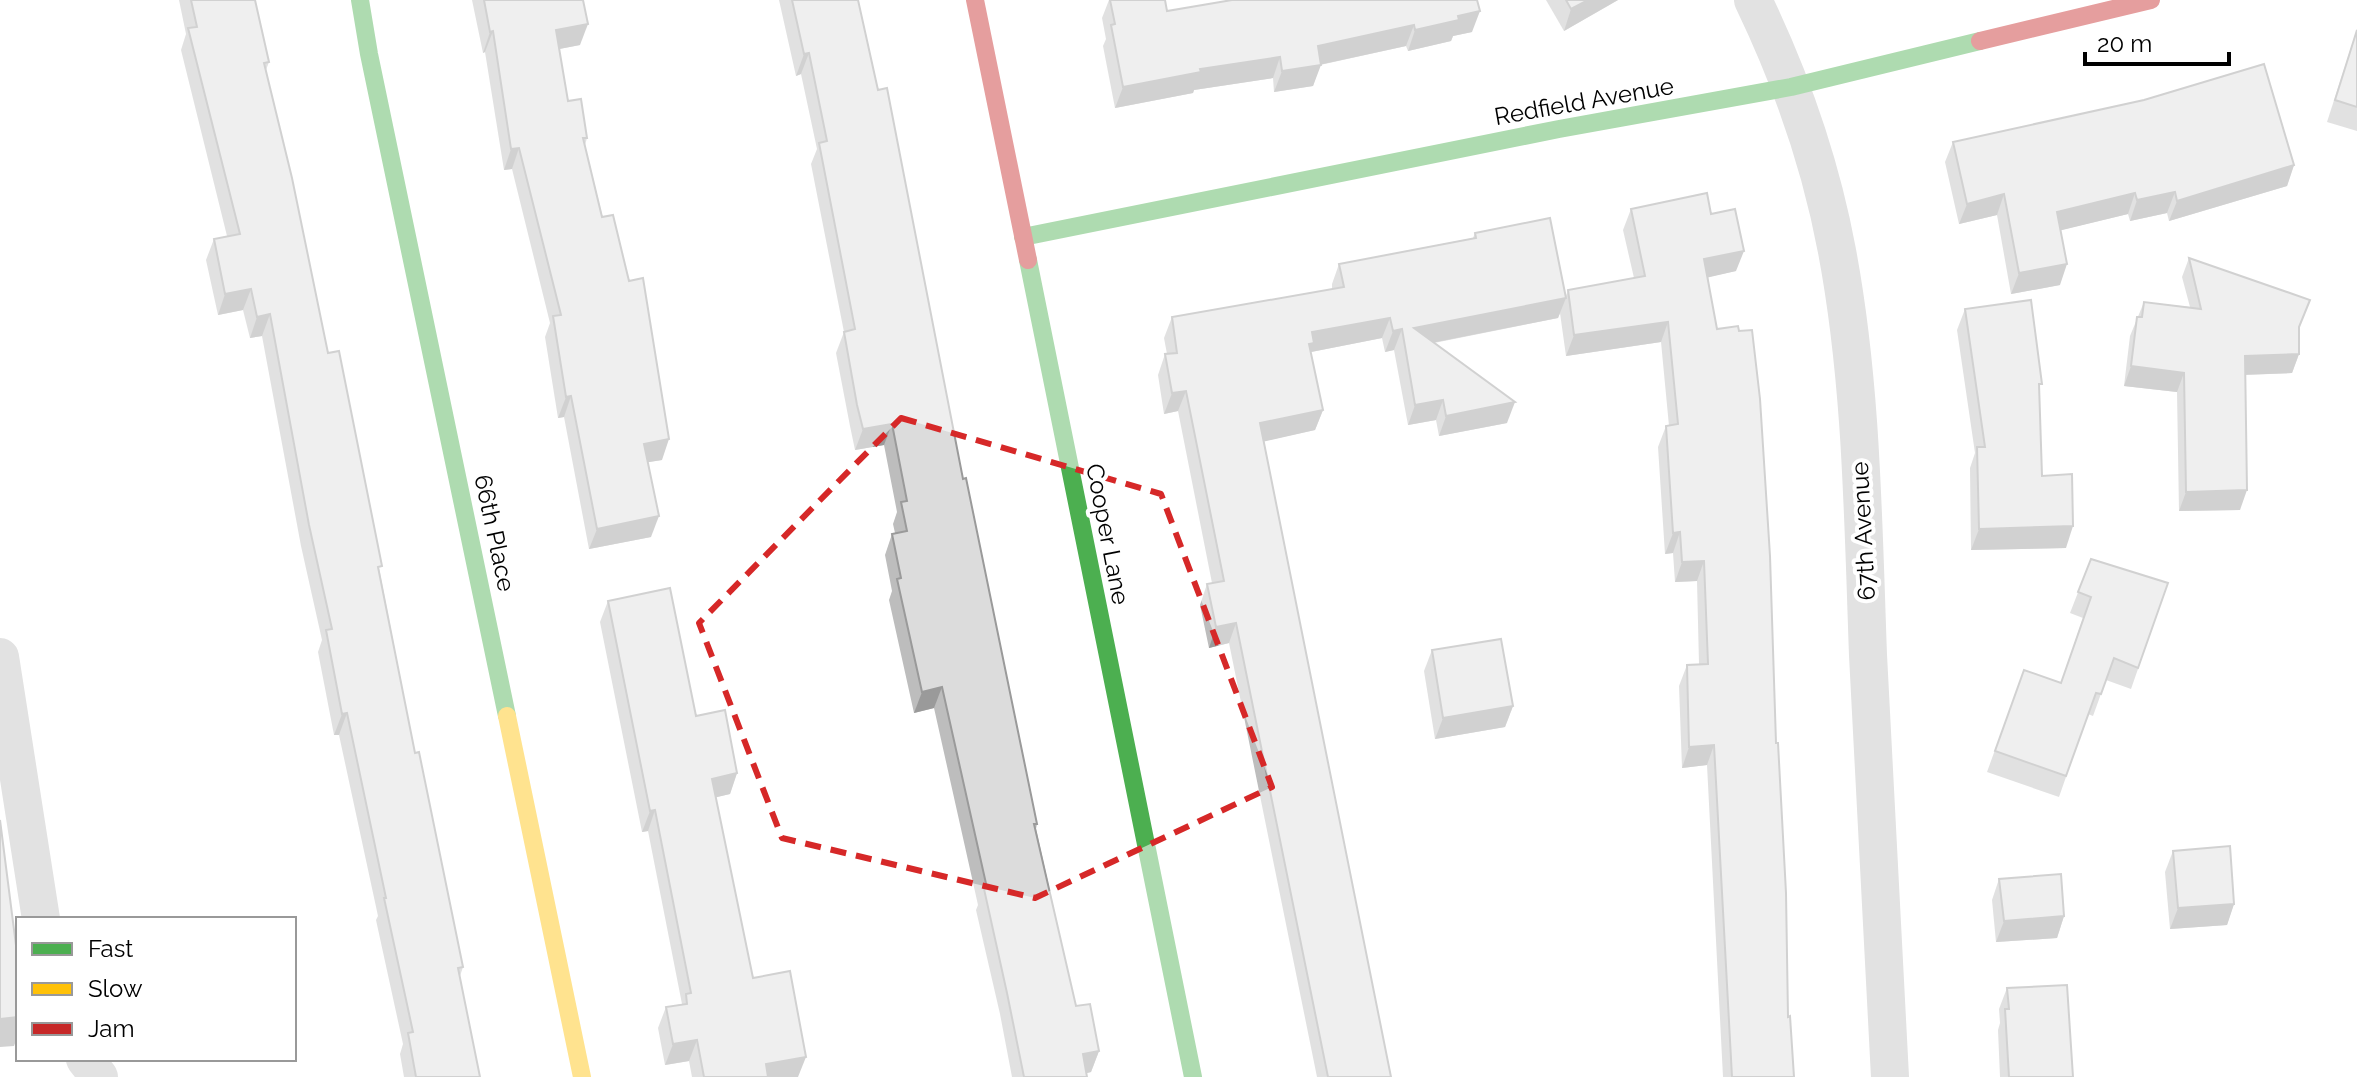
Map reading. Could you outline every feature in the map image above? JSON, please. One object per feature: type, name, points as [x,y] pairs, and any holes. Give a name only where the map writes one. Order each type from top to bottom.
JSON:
[{"type":"street","name":"66th Place","points":[[360,0],[582,1077]]},
{"type":"street","name":"Cooper Lane","points":[[975,0],[1193,1077]]},
{"type":"street","name":"67th Avenue","points":[[1753,0],[1791,87],[1814,160],[1837,251],[1852,359],[1863,484],[1876,830],[1890,1077]]},
{"type":"street","name":"Redfield Avenue","points":[[1023,237],[1498,141],[1791,87],[2151,0]]},
{"type":"street","points":[[0,657],[41,917]]},
{"type":"street","points":[[87,1061],[99,1077]]},
{"type":"highlighted area","points":[[901,418],[1161,494],[1272,787],[1035,898],[782,838],[699,623]]},
{"type":"building","points":[[191,0],[255,0],[269,62],[264,63],[292,178],[328,353],[339,351],[415,753],[419,752],[463,967],[458,968],[480,1077],[416,1077],[408,1033],[413,1032],[347,713],[342,714],[326,630],[332,629],[309,525],[270,314],[257,317],[251,289],[225,294],[214,239],[240,234],[188,28],[197,27]]},
{"type":"building","points":[[484,0],[583,0],[588,24],[556,30],[568,101],[581,99],[587,138],[583,138],[602,217],[613,215],[629,281],[643,278],[669,439],[644,444],[659,516],[597,529],[571,396],[566,397],[553,316],[561,315],[519,148],[511,149],[493,31],[490,32]]},
{"type":"building","points":[[792,0],[858,0],[878,90],[887,88],[963,479],[966,478],[1037,824],[1034,824],[1076,1006],[1090,1004],[1099,1051],[1083,1054],[1087,1077],[1024,1077],[984,889],[987,888],[942,687],[922,692],[897,579],[901,578],[892,534],[907,531],[901,502],[907,501],[892,424],[863,429],[857,405],[844,332],[855,329],[819,143],[827,141],[809,53],[804,54]]},
{"type":"building","points":[[1110,0],[1165,0],[1167,11],[1232,0],[1477,0],[1480,11],[1458,16],[1459,20],[1415,30],[1414,25],[1318,46],[1321,65],[1282,71],[1280,57],[1200,69],[1201,72],[1123,87],[1111,25],[1115,24]]},
{"type":"building","points":[[1566,0],[1588,0],[1571,9]]},
{"type":"building","points":[[2357,30],[2357,107],[2335,100]]},
{"type":"building","points":[[2264,64],[2294,165],[2177,201],[2175,192],[2137,200],[2135,193],[2057,212],[2067,264],[2019,273],[2004,194],[1967,204],[1953,142],[2144,100]]},
{"type":"building","points":[[1707,193],[1711,214],[1735,209],[1744,251],[1704,259],[1717,329],[1738,326],[1739,331],[1752,330],[1760,399],[1786,893],[1788,1017],[1794,1077],[1732,1077],[1714,745],[1689,747],[1687,665],[1708,664],[1704,561],[1682,562],[1680,532],[1673,533],[1666,426],[1678,424],[1668,322],[1574,335],[1568,290],[1645,276],[1631,209]]},
{"type":"building","points":[[1550,218],[1566,298],[1414,328],[1515,402],[1446,416],[1443,400],[1415,405],[1402,329],[1393,331],[1390,318],[1312,332],[1314,343],[1309,344],[1323,410],[1260,423],[1391,1077],[1328,1077],[1236,623],[1216,627],[1207,584],[1224,581],[1186,391],[1172,393],[1165,354],[1177,353],[1172,317],[1344,287],[1339,264],[1476,238],[1475,233]]},
{"type":"building","points":[[2189,258],[2310,300],[2299,327],[2299,354],[2245,356],[2247,490],[2186,492],[2184,373],[2131,366],[2137,317],[2142,317],[2144,302],[2201,309]]},
{"type":"building","points":[[2031,300],[2042,384],[2039,384],[2042,476],[2072,474],[2073,526],[1979,529],[1977,447],[1985,447],[1965,309]]},
{"type":"building","points":[[2091,559],[2168,583],[2138,668],[2114,658],[2101,694],[2096,693],[2066,776],[1995,751],[2024,670],[2061,683],[2091,597],[2078,592]]},
{"type":"building","points":[[670,588],[696,716],[725,710],[737,773],[712,779],[753,978],[790,971],[806,1057],[766,1064],[768,1077],[704,1077],[697,1040],[673,1044],[666,1007],[687,1004],[686,994],[691,993],[655,810],[650,811],[608,601]]},
{"type":"building","points":[[1501,639],[1513,706],[1443,718],[1432,650]]},
{"type":"building","points":[[0,820],[16,945],[16,1017],[0,1019]]},
{"type":"building","points":[[2230,846],[2234,904],[2178,908],[2173,851]]},
{"type":"building","points":[[2061,874],[2064,916],[2004,921],[1999,879]]},
{"type":"building","points":[[2067,985],[2073,1077],[2009,1077],[2005,1009],[2009,1009],[2007,988]]},
{"type":"traffic: fast","points":[[360,0],[507,716]]},
{"type":"traffic: fast","points":[[1023,237],[1559,129],[1791,87],[1980,41]]},
{"type":"traffic: fast","points":[[1028,260],[1193,1077]]},
{"type":"traffic: slow","points":[[507,716],[582,1077]]},
{"type":"traffic: jam","points":[[975,0],[1028,260]]},
{"type":"traffic: jam","points":[[1980,41],[2151,0]]}]
